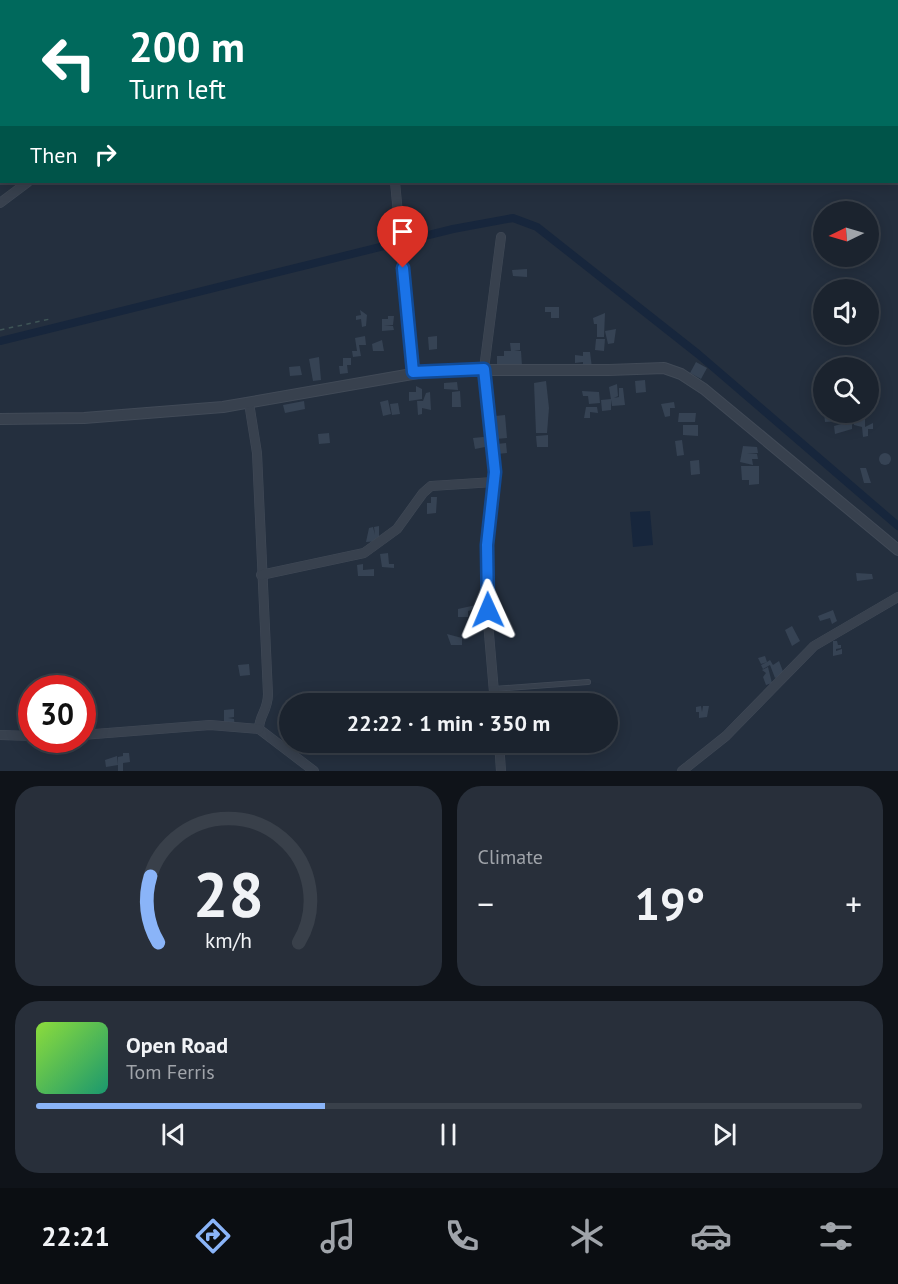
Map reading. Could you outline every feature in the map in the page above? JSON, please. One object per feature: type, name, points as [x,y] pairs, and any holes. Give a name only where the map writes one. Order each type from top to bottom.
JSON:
[{"type":"street","points":[[0,203],[27,183]]},
{"type":"street","points":[[395,183],[413,372]]},
{"type":"street","points":[[494,693],[488,622],[487,557],[494,482],[484,369],[501,237]]},
{"type":"street","points":[[0,419],[166,413],[249,403],[413,372],[484,369],[664,368],[676,371],[704,389],[898,549]]},
{"type":"street","points":[[249,403],[257,453],[268,706],[261,718],[260,729]]},
{"type":"street","points":[[261,575],[364,553],[392,533],[431,486],[494,482]]},
{"type":"street","points":[[682,771],[726,736],[814,646],[898,597]]},
{"type":"street","points":[[96,734],[210,725],[260,729],[314,771]]},
{"type":"street","points":[[0,735],[18,736]]},
{"type":"street","points":[[500,753],[501,771]]},
{"type":"lane","points":[[494,689],[588,682]]},
{"type":"path","points":[[0,330],[50,319]]},
{"type":"water","points":[[650,511],[653,545],[633,547],[630,512]]},
{"type":"building","points":[[527,269],[527,277],[513,276],[512,270]]},
{"type":"building","points":[[545,307],[559,307],[559,318],[551,318],[551,312],[545,312]]},
{"type":"building","points":[[360,310],[367,315],[366,326],[362,327],[361,319],[356,320],[356,316],[361,315]]},
{"type":"building","points":[[605,313],[604,337],[597,337],[597,324],[594,324],[593,318]]},
{"type":"building","points":[[388,316],[394,316],[393,325],[384,326],[393,326],[394,330],[382,331],[382,319],[388,319]]},
{"type":"building","points":[[616,329],[614,343],[608,344],[605,331]]},
{"type":"building","points":[[365,336],[366,345],[359,345],[361,356],[353,357],[352,351],[357,351],[355,338]]},
{"type":"building","points":[[437,336],[437,349],[429,350],[428,337]]},
{"type":"building","points":[[596,339],[605,339],[604,351],[595,350]]},
{"type":"building","points":[[382,340],[384,351],[373,351],[372,344]]},
{"type":"building","points":[[510,343],[520,343],[520,350],[514,351],[521,351],[522,366],[497,365],[497,356],[504,356],[504,351],[511,351]]},
{"type":"building","points":[[583,352],[590,352],[592,368],[583,368],[583,362],[575,363],[575,355],[583,356]]},
{"type":"building","points":[[319,357],[321,380],[313,381],[309,359]]},
{"type":"building","points":[[343,358],[351,358],[351,365],[347,365],[348,373],[340,374],[339,366],[343,366]]},
{"type":"building","points":[[696,362],[707,368],[701,379],[690,373]]},
{"type":"building","points":[[300,366],[302,375],[290,376],[289,367]]},
{"type":"building","points":[[645,380],[646,392],[636,393],[635,381]]},
{"type":"building","points":[[546,381],[549,408],[547,433],[536,433],[534,383]]},
{"type":"building","points":[[457,382],[458,390],[444,389],[444,383]]},
{"type":"building","points":[[617,384],[618,396],[614,398],[619,397],[619,388],[623,388],[625,405],[612,406],[609,387]]},
{"type":"building","points":[[416,386],[422,389],[422,399],[409,401],[409,392],[416,392]]},
{"type":"building","points":[[460,391],[461,407],[452,407],[452,392]]},
{"type":"building","points":[[582,391],[599,392],[600,403],[589,404],[588,396],[583,396]]},
{"type":"building","points":[[430,392],[431,410],[422,408],[422,414],[418,415],[417,401],[423,401],[426,393]]},
{"type":"building","points":[[611,399],[611,410],[602,411],[601,400]]},
{"type":"building","points":[[388,400],[391,414],[383,416],[380,402]]},
{"type":"building","points":[[304,401],[305,409],[285,413],[283,405]]},
{"type":"building","points":[[674,402],[675,408],[670,408],[670,416],[665,417],[661,404]]},
{"type":"building","points":[[398,403],[400,414],[392,415],[390,404]]},
{"type":"building","points":[[586,407],[597,407],[598,413],[590,412],[590,418],[584,418]]},
{"type":"building","points":[[679,413],[696,413],[695,422],[678,422]]},
{"type":"building","points":[[505,415],[507,438],[496,439],[495,416]]},
{"type":"building","points":[[852,423],[852,429],[835,434],[834,426]]},
{"type":"building","points":[[854,423],[865,423],[865,427],[873,423],[873,429],[868,429],[868,436],[863,437],[862,427]]},
{"type":"building","points":[[683,425],[698,425],[698,436],[683,435]]},
{"type":"building","points":[[329,433],[330,443],[319,444],[318,434]]},
{"type":"building","points":[[548,435],[548,447],[537,447],[536,436]]},
{"type":"building","points":[[473,438],[489,438],[490,446],[475,449]]},
{"type":"building","points":[[682,440],[684,455],[677,456],[675,441]]},
{"type":"building","points":[[506,443],[507,453],[497,454],[497,444]]},
{"type":"building","points":[[743,446],[757,447],[758,453],[747,454],[757,454],[758,459],[752,459],[753,465],[740,462]]},
{"type":"building","points":[[885,453],[891,459],[885,465],[879,459]]},
{"type":"building","points":[[699,460],[700,474],[691,475],[690,461]]},
{"type":"building","points":[[741,466],[759,466],[759,484],[749,485],[749,480],[742,480]]},
{"type":"building","points":[[860,468],[866,468],[871,483],[864,483]]},
{"type":"building","points":[[431,497],[437,497],[436,513],[427,514],[427,503],[431,503]]},
{"type":"building","points":[[379,526],[379,541],[366,542],[369,528],[373,527],[375,535],[374,527]]},
{"type":"building","points":[[388,553],[389,564],[394,564],[394,568],[382,567],[380,554]]},
{"type":"building","points":[[363,564],[363,570],[374,569],[374,576],[358,576],[357,565]]},
{"type":"building","points":[[856,573],[872,574],[873,579],[857,581]]},
{"type":"building","points":[[476,605],[477,616],[472,616],[472,610],[468,611],[468,617],[458,617],[458,609]]},
{"type":"building","points":[[833,610],[837,621],[832,624],[830,618],[820,621],[818,616]]},
{"type":"building","points":[[792,626],[800,641],[792,646],[785,630]]},
{"type":"building","points":[[447,634],[462,638],[462,645],[451,645]]},
{"type":"building","points":[[833,641],[841,645],[841,648],[836,651],[842,649],[842,654],[833,656]]},
{"type":"building","points":[[765,656],[767,662],[761,664],[758,658]]},
{"type":"building","points":[[770,660],[773,665],[779,661],[784,674],[775,678],[770,665],[763,669],[761,665]]},
{"type":"building","points":[[249,664],[250,675],[240,676],[238,665]]},
{"type":"building","points":[[768,667],[772,683],[766,685],[763,677],[766,673],[762,670]]},
{"type":"building","points":[[701,706],[702,712],[703,706],[709,706],[707,717],[699,718],[696,707]]},
{"type":"building","points":[[234,709],[234,717],[228,718],[234,719],[235,727],[224,725],[224,710]]},
{"type":"building","points":[[123,753],[129,753],[130,762],[123,763],[123,771],[118,771],[118,757],[123,756]]},
{"type":"building","points":[[117,756],[118,765],[106,767],[105,760]]},
{"type":"waterway","points":[[0,341],[453,229],[513,218],[537,227],[698,354],[898,526]]},
{"type":"route","points":[[403,268],[413,372],[435,370],[471,372],[484,369],[495,472],[487,545],[488,610]]}]
